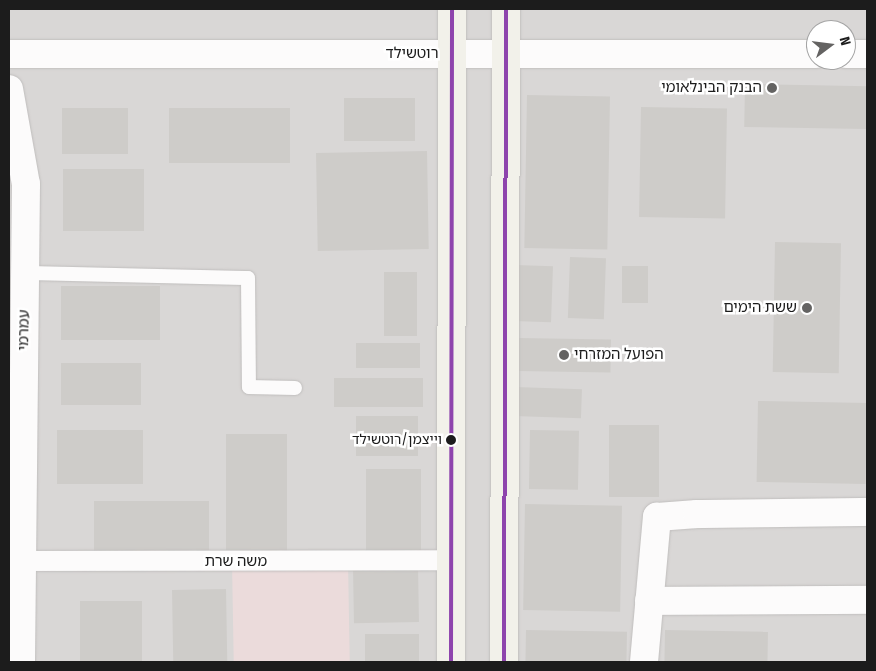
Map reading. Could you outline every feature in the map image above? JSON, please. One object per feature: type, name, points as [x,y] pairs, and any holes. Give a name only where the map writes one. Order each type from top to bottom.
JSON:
[{"type":"main road","points":[[451,662],[452,9]]},
{"type":"main road","points":[[504,662],[506,9]]},
{"type":"street","name":"רוטשילד","points":[[9,54],[806,54]]},
{"type":"street","name":"עמרמי","points":[[9,89],[26,184],[17,569],[21,662]]},
{"type":"street","points":[[644,662],[657,516],[867,512]]},
{"type":"street","name":"משה שרת","points":[[17,569],[452,560]]},
{"type":"street","points":[[649,601],[867,600]]},
{"type":"lane","points":[[25,273],[248,278],[249,387],[295,388]]},
{"type":"shaded area","points":[[9,9],[867,9],[867,662],[9,662]]},
{"type":"shaded area","points":[[348,561],[350,662],[234,662],[232,563]]},
{"type":"building","points":[[745,84],[867,86],[866,129],[744,127]]},
{"type":"building","points":[[527,95],[610,96],[607,249],[524,248]]},
{"type":"building","points":[[344,98],[415,98],[415,141],[344,141]]},
{"type":"building","points":[[641,107],[727,109],[725,218],[639,217]]},
{"type":"building","points":[[62,108],[128,108],[128,154],[62,154]]},
{"type":"building","points":[[169,108],[290,108],[290,163],[169,163]]},
{"type":"building","points":[[427,151],[429,249],[318,251],[316,153]]},
{"type":"building","points":[[63,169],[144,169],[144,231],[63,231]]},
{"type":"building","name":"ששת הימים","points":[[775,242],[841,243],[839,373],[773,372]]},
{"type":"building","points":[[570,257],[606,258],[604,319],[568,318]]},
{"type":"building","points":[[515,265],[553,266],[551,322],[513,321]]},
{"type":"building","points":[[622,266],[648,266],[648,303],[622,303]]},
{"type":"building","points":[[384,272],[417,272],[417,336],[384,336]]},
{"type":"building","points":[[61,286],[160,286],[160,340],[61,340]]},
{"type":"building","name":"הפועל המזרחי","points":[[518,338],[611,340],[610,373],[517,371]]},
{"type":"building","points":[[356,343],[420,343],[420,368],[356,368]]},
{"type":"building","points":[[61,363],[141,363],[141,405],[61,405]]},
{"type":"building","points":[[334,378],[423,378],[423,407],[334,407]]},
{"type":"building","points":[[515,387],[582,389],[581,418],[514,416]]},
{"type":"building","points":[[758,401],[867,403],[866,484],[757,482]]},
{"type":"building","points":[[356,416],[418,416],[418,456],[356,456]]},
{"type":"building","points":[[609,425],[659,425],[659,497],[609,497]]},
{"type":"building","points":[[57,430],[143,430],[143,484],[57,484]]},
{"type":"building","points":[[530,430],[579,431],[578,490],[529,489]]},
{"type":"building","points":[[226,434],[287,434],[287,557],[226,557]]},
{"type":"building","points":[[366,469],[421,469],[421,553],[366,553]]},
{"type":"building","points":[[94,501],[209,501],[209,551],[94,551]]},
{"type":"building","points":[[525,504],[622,506],[620,612],[523,610]]},
{"type":"building","points":[[418,566],[419,622],[354,623],[353,567]]},
{"type":"building","points":[[226,589],[227,662],[173,662],[172,590]]},
{"type":"building","points":[[80,601],[142,601],[142,662],[80,662]]},
{"type":"building","points":[[526,630],[627,632],[626,662],[525,662]]},
{"type":"building","points":[[665,630],[768,632],[767,662],[664,662]]},
{"type":"building","points":[[365,634],[419,634],[419,662],[365,662]]},
{"type":"transit line","points":[[451,662],[452,9]]},
{"type":"transit line","points":[[504,662],[506,9]]},
{"type":"place","name":"הבנק הבינלאומי","points":[[772,88]]},
{"type":"place","name":"ששת הימים","points":[[807,308]]},
{"type":"place","name":"הפועל המזרחי","points":[[564,355]]},
{"type":"place","name":"וייצמן/רוטשילד","points":[[451,440]]}]
